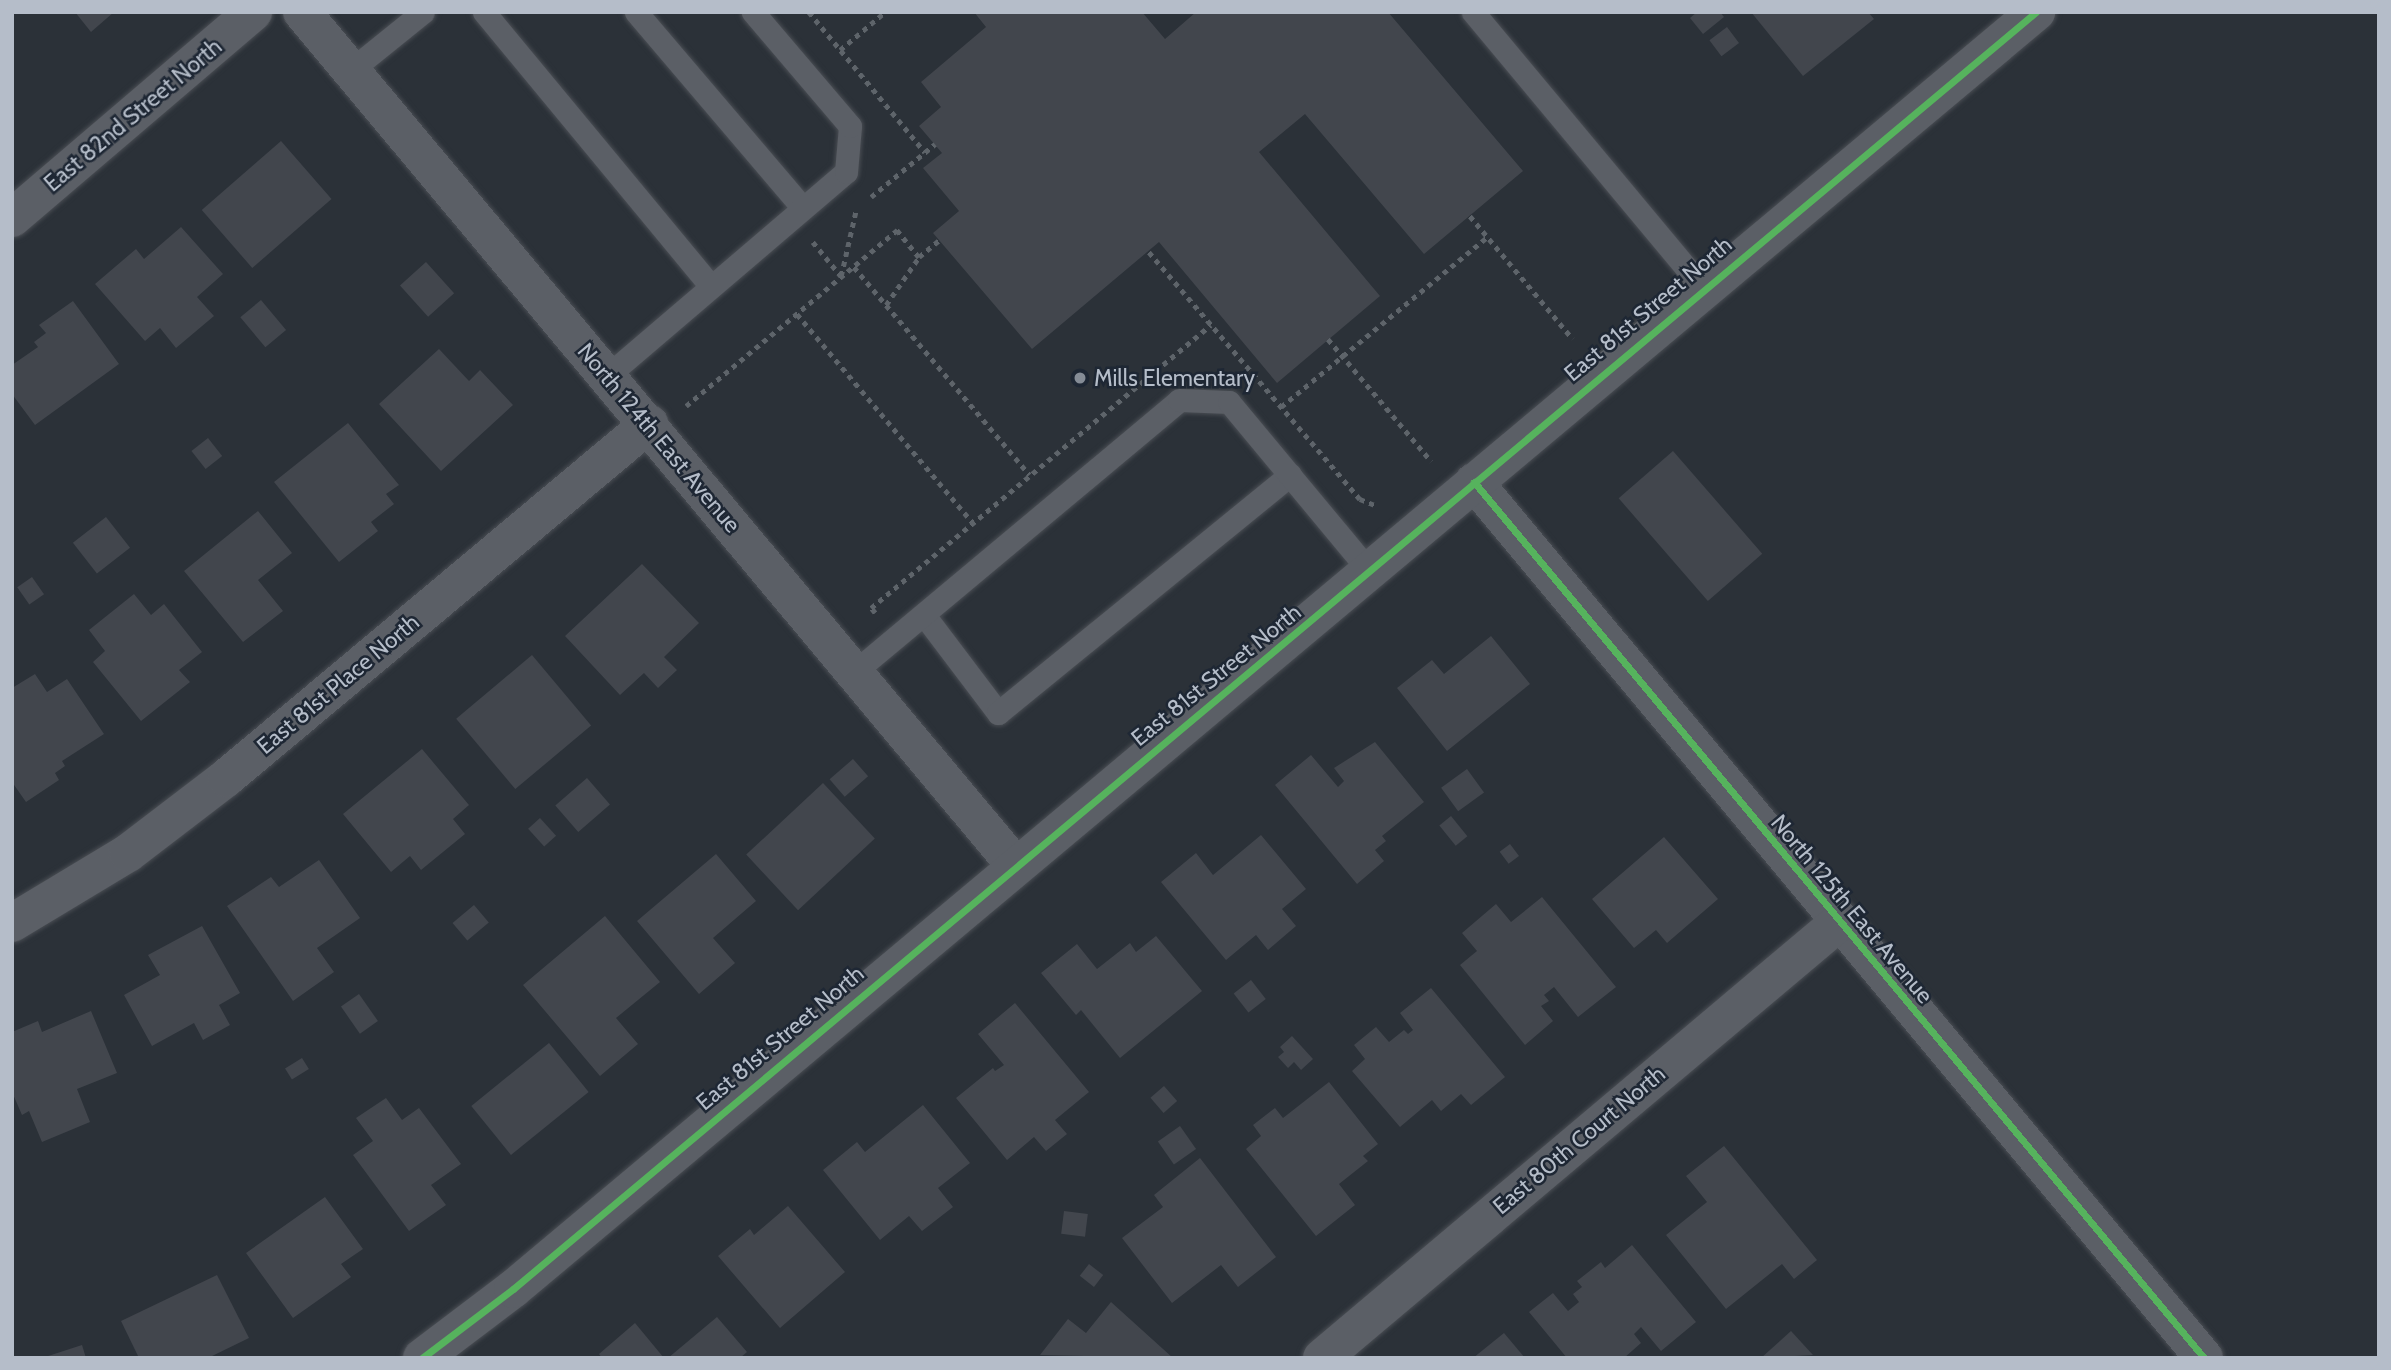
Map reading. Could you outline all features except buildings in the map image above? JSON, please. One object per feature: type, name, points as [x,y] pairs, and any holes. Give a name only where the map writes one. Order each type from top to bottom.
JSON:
[{"type":"street","name":"East 82nd Street North","points":[[12,218],[253,12]]},
{"type":"street","name":"North 124th East Avenue","points":[[302,12],[607,376],[662,420],[853,673],[1015,865]]},
{"type":"street","name":"East 81st Street North","points":[[422,1358],[513,1289],[1015,865],[1371,573],[1474,482],[2030,14]]},
{"type":"street","name":"East 81st Place North","points":[[12,923],[128,853],[226,778],[662,420]]},
{"type":"street","name":"North 125th East Avenue","points":[[1474,482],[1838,923],[2204,1358]]},
{"type":"street","name":"East 80th Court North","points":[[1322,1358],[1838,923]]},
{"type":"lane","points":[[351,70],[424,12]]},
{"type":"lane","points":[[484,12],[711,286]]},
{"type":"lane","points":[[636,12],[803,208]]},
{"type":"lane","points":[[607,376],[846,172],[850,126],[753,12]]},
{"type":"lane","points":[[1473,12],[1703,288]]},
{"type":"lane","points":[[853,673],[1179,400],[1229,402],[1371,573]]},
{"type":"lane","points":[[924,615],[998,713],[1290,475]]},
{"type":"path","points":[[809,12],[925,152]]},
{"type":"path","points":[[840,50],[885,12]]},
{"type":"path","points":[[841,277],[856,210],[935,144]]},
{"type":"path","points":[[1469,216],[1573,340]]},
{"type":"path","points":[[662,420],[797,314],[897,230],[919,257]]},
{"type":"path","points":[[1282,407],[1487,237]]},
{"type":"path","points":[[886,305],[919,257],[939,240]]},
{"type":"path","points":[[818,248],[841,277]]},
{"type":"path","points":[[1149,252],[1360,499],[1377,506]]},
{"type":"path","points":[[854,267],[1030,475]]},
{"type":"path","points":[[797,314],[973,523]]},
{"type":"path","points":[[875,614],[871,608],[1211,325]]},
{"type":"path","points":[[1328,340],[1431,461]]},
{"type":"cycle path","points":[[422,1358],[513,1289],[2036,12]]},
{"type":"cycle path","points":[[1474,482],[2204,1358]]},
{"type":"place","name":"Mills Elementary","points":[[1080,378]]}]
